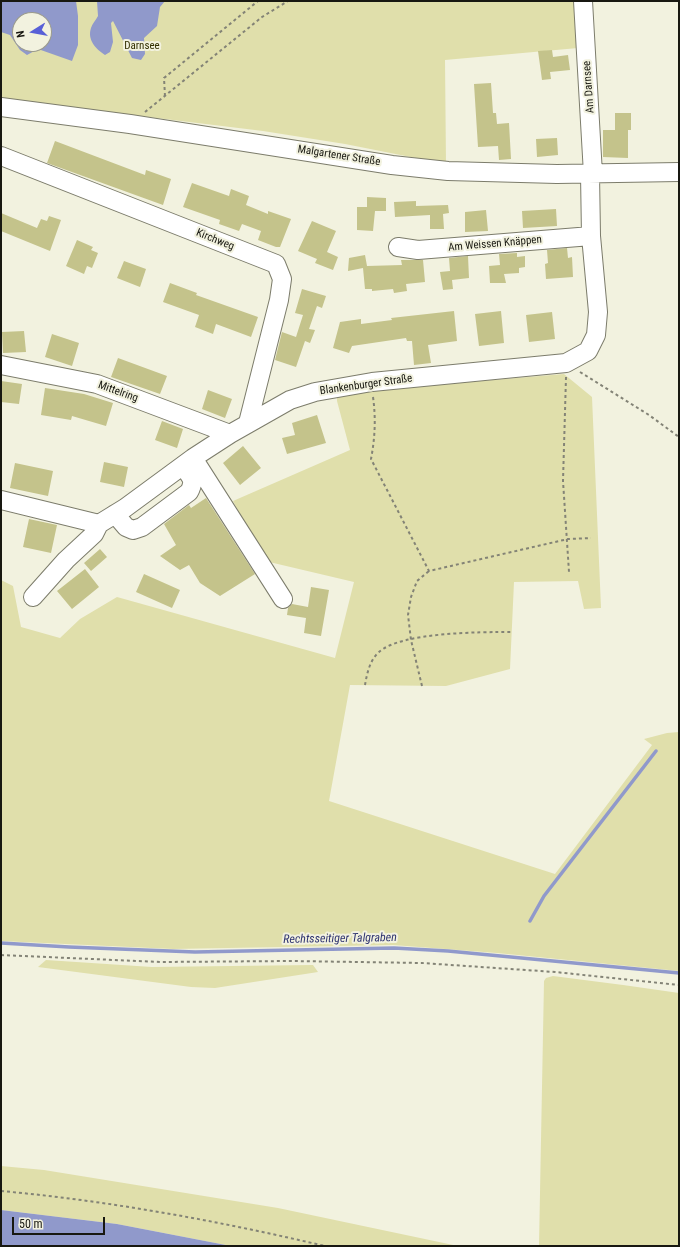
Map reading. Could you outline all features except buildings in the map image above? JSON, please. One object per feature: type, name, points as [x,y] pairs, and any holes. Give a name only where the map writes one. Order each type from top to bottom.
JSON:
[{"type":"street","name":"Am Darnsee","points":[[584,1],[592,174]]},
{"type":"street","name":"Malgartener Straße","points":[[1,107],[130,124],[392,165],[448,171],[557,174],[679,172]]},
{"type":"street","name":"Kirchweg","points":[[1,156],[276,264],[282,279],[279,300],[248,423]]},
{"type":"street","name":"Blankenburger Straße","points":[[99,524],[125,508],[188,462],[230,434],[290,400],[309,394],[372,382],[566,363],[588,351],[596,335],[598,312],[591,236],[592,174]]},
{"type":"street","name":"Am Weissen Knäppen","points":[[398,247],[418,250],[591,236]]},
{"type":"street","name":"Mittelring","points":[[1,365],[97,384],[230,434]]},
{"type":"street","points":[[115,514],[126,527],[133,530],[142,527],[188,492],[193,484],[188,462]]},
{"type":"street","points":[[188,462],[283,599]]},
{"type":"street","points":[[1,500],[99,524],[94,534],[66,560],[33,597]]},
{"type":"path","points":[[165,96],[164,78],[258,1]]},
{"type":"path","points":[[130,124],[262,17],[288,1]]},
{"type":"path","points":[[569,572],[563,482],[566,363],[648,415],[679,437]]},
{"type":"path","points":[[372,382],[375,410],[375,441],[371,459],[429,571]]},
{"type":"path","points":[[422,686],[411,640],[408,615],[411,597],[417,581],[429,571],[568,539],[591,538]]},
{"type":"path","points":[[365,685],[368,668],[379,652],[395,643],[469,632],[511,632]]},
{"type":"path","points":[[1,955],[160,962],[292,961],[422,963],[555,972],[679,985]]},
{"type":"path","points":[[1,1191],[89,1200],[242,1227],[325,1246]]},
{"type":"green space","name":"Darnsee","points":[[1,1],[575,1],[578,48],[445,60],[446,164],[345,144],[263,131],[1,99]]},
{"type":"green space","points":[[564,374],[592,397],[601,608],[584,609],[578,581],[514,582],[510,669],[446,686],[350,685],[329,801],[555,874],[652,745],[644,739],[667,733],[679,732],[679,971],[497,953],[393,945],[173,949],[1,941],[1,580],[13,586],[21,627],[60,638],[80,619],[117,597],[335,658],[354,582],[265,561],[233,501],[350,450],[337,401],[337,393]]},
{"type":"green space","points":[[46,960],[152,967],[313,965],[318,972],[215,988],[191,987],[38,967]]},
{"type":"green space","points":[[553,976],[679,993],[679,1246],[539,1246],[544,981],[546,978]]},
{"type":"green space","points":[[1,1166],[44,1170],[278,1208],[458,1246],[231,1246],[117,1224],[1,1210]]},
{"type":"water","points":[[1,1],[76,1],[78,16],[78,45],[72,61],[46,52],[52,52],[52,12],[12,12],[12,38],[10,35],[1,32]]},
{"type":"water","points":[[97,1],[165,1],[160,7],[157,26],[144,38],[145,54],[141,60],[132,58],[113,21],[111,23],[113,42],[110,52],[105,55],[93,44],[90,32],[98,16]]},
{"type":"water","points":[[23,52],[32,52],[27,55]]},
{"type":"water","points":[[1,1210],[117,1224],[231,1246],[1,1246]]},
{"type":"waterway","points":[[530,921],[544,896],[656,751]]},
{"type":"waterway","name":"Rechtsseitiger Talgraben","points":[[1,943],[195,952],[394,948],[448,951],[679,973]]}]
